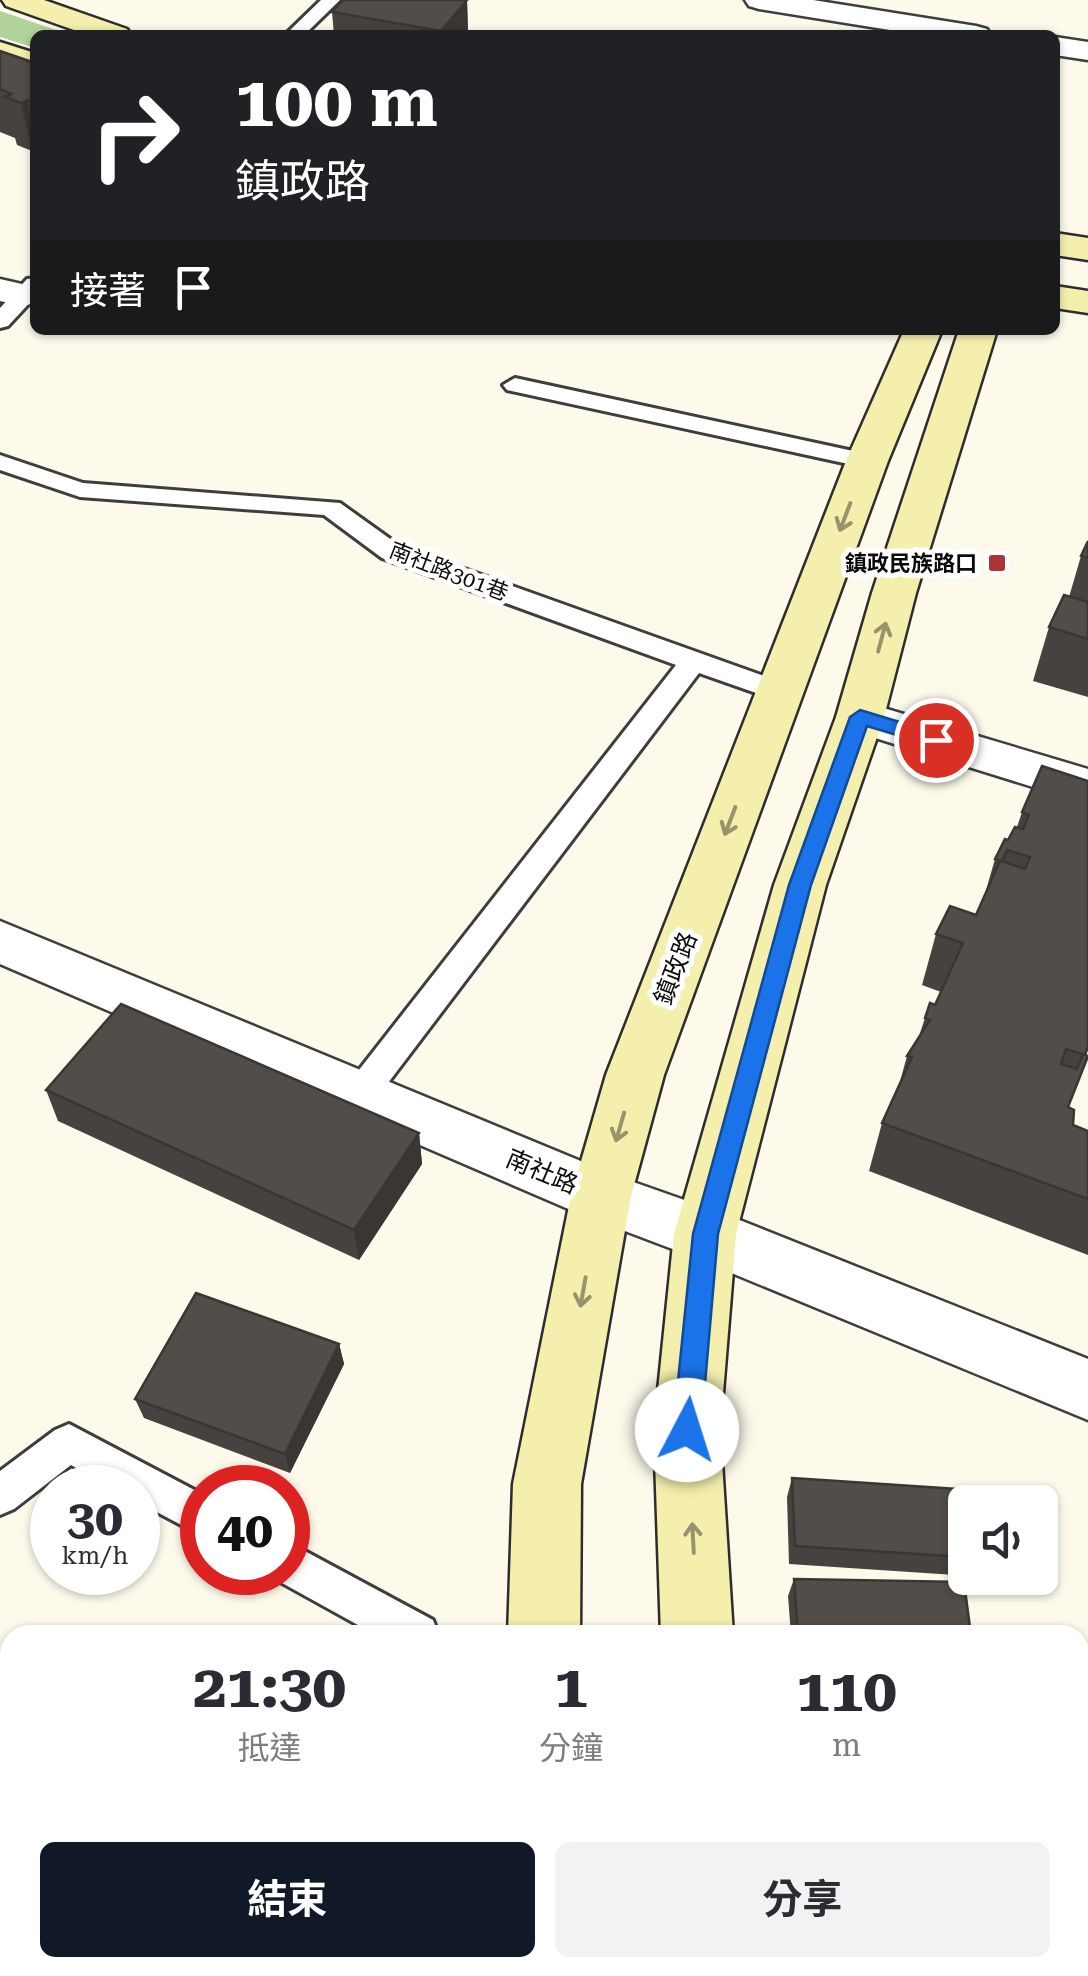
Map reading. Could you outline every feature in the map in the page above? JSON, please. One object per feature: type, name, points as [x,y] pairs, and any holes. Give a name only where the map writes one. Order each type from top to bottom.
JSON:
[{"type":"street","points":[[16,0],[102,30]]},
{"type":"street","points":[[759,0],[873,10],[955,30]]},
{"type":"street","points":[[1060,47],[1088,51]]},
{"type":"street","points":[[0,51],[30,61]]},
{"type":"street","points":[[1060,245],[1088,249]]},
{"type":"street","points":[[1060,299],[1088,302]]},
{"type":"street","name":"鎮政路","points":[[544,1625],[548,1484],[601,1196],[635,1075],[866,461],[920,335]]},
{"type":"street","points":[[697,1625],[687,1430],[705,1234],[800,885],[860,717],[894,593],[976,335]]},
{"type":"street","points":[[860,717],[1088,787]]},
{"type":"street","name":"南社路","points":[[0,941],[601,1196],[705,1234],[1088,1390]]},
{"type":"lane","points":[[299,30],[331,0]]},
{"type":"lane","points":[[515,385],[866,461]]},
{"type":"lane","name":"南社路301巷","points":[[0,462],[80,490],[330,508],[392,552],[779,692]]},
{"type":"lane","points":[[360,1094],[693,662]]},
{"type":"lane","points":[[0,1495],[69,1442],[180,1504]]},
{"type":"lane","points":[[310,1575],[400,1625]]},
{"type":"green space","points":[[0,11],[56,30],[30,30],[30,46],[0,37]]},
{"type":"building","points":[[343,0],[467,0],[442,30],[332,12]]},
{"type":"building","points":[[0,51],[30,61],[30,101],[21,103],[5,97],[12,94],[0,89]]},
{"type":"building","points":[[1064,595],[1088,602],[1088,639],[1049,627]]},
{"type":"building","points":[[1042,766],[1088,781],[1085,1055],[1088,1056],[1068,1107],[1074,1110],[1073,1125],[1088,1131],[1088,1199],[882,1123],[912,1057],[907,1056],[930,1020],[925,1018],[930,1003],[935,1005],[963,943],[936,934],[950,906],[976,915],[1000,861],[995,859],[1005,839],[1015,827],[1023,829],[1029,815],[1022,812]],"holes":[[[1007,850],[1030,857],[1025,869],[1002,861]],[[1066,1049],[1083,1054],[1077,1069],[1061,1064]]]},
{"type":"building","points":[[121,1004],[419,1133],[354,1230],[46,1090]]},
{"type":"building","points":[[196,1293],[339,1344],[285,1454],[135,1399]]},
{"type":"building","points":[[792,1478],[948,1488],[948,1556],[795,1546]]},
{"type":"building","points":[[794,1579],[948,1582],[948,1595],[966,1595],[970,1625],[797,1625]]},
{"type":"place","name":"鎮政民族路口","points":[[997,563]]},
{"type":"route","points":[[687,1430],[705,1234],[800,885],[860,717],[936,740]]}]
